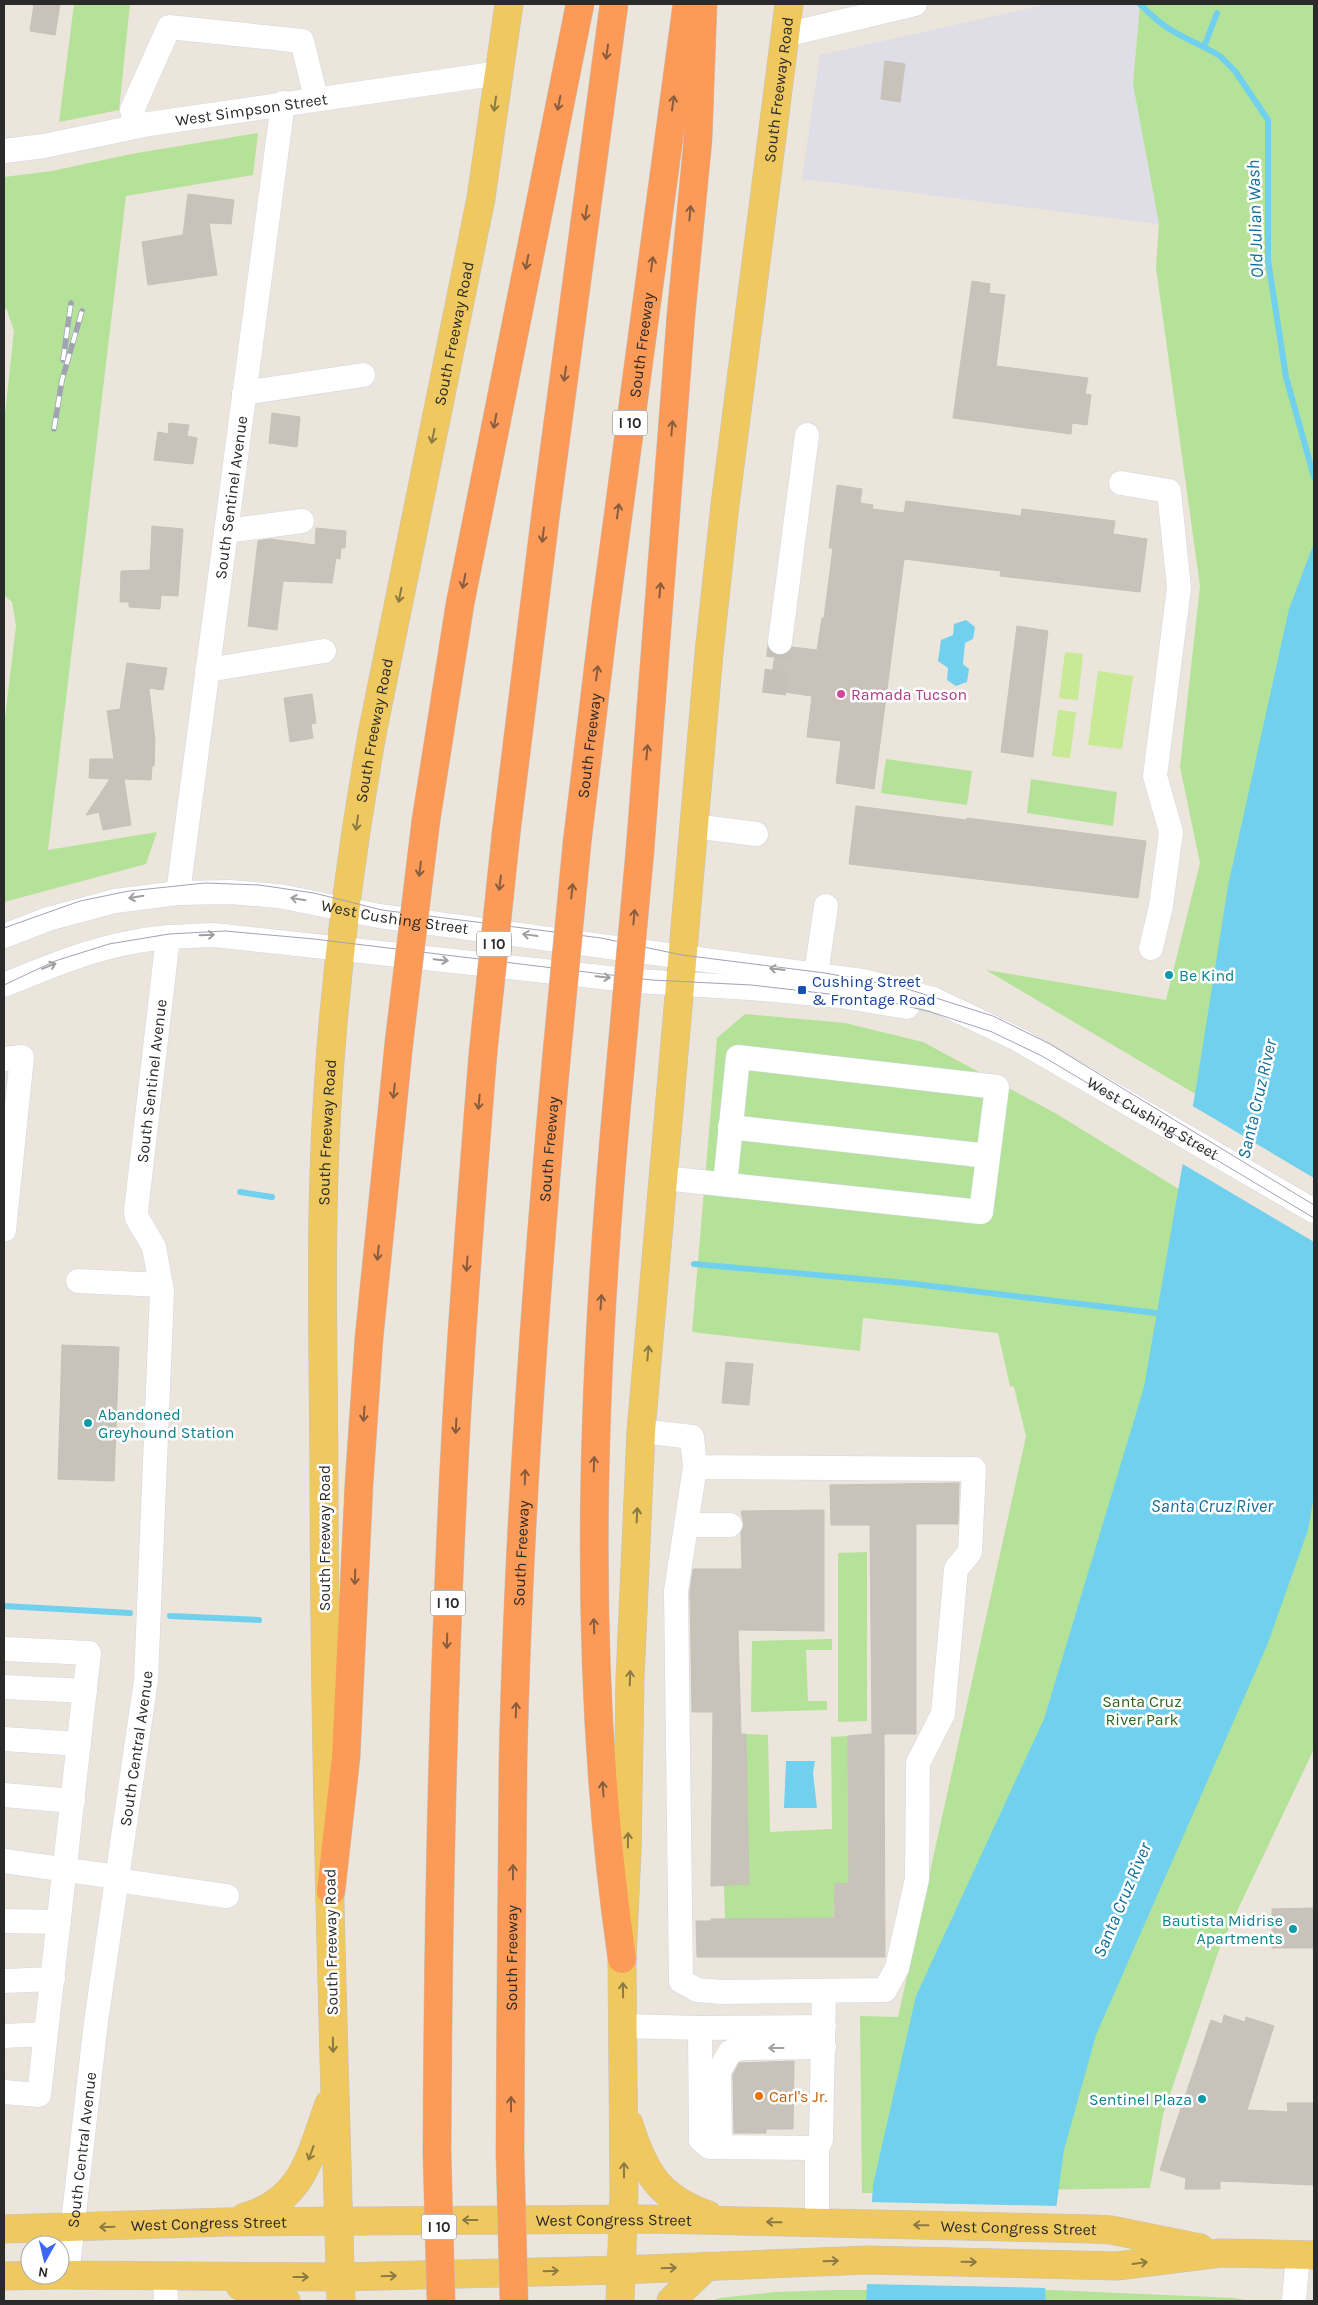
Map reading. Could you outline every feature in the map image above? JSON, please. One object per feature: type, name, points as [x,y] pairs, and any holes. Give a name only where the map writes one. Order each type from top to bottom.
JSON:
[{"type":"highway","points":[[331,1891],[346,1757],[359,1484],[369,1338],[399,1042],[426,820],[460,604],[580,4]]},
{"type":"highway","name":"I 10","points":[[441,2301],[437,2153],[438,1970],[443,1743],[461,1350],[483,1053],[506,834],[542,541],[614,4]]},
{"type":"highway","name":"South Freeway","points":[[514,2301],[510,2153],[513,1762],[524,1489],[540,1256],[577,843],[604,620],[687,4]]},
{"type":"highway","points":[[622,1959],[609,1857],[599,1735],[594,1633],[593,1514],[600,1308],[640,850],[681,315],[698,139],[703,4]]},
{"type":"main road","name":"South Freeway Road","points":[[340,2289],[334,2091],[331,1891],[324,1687],[324,1194],[328,1096],[341,948],[357,822],[373,729],[479,208],[509,4]]},
{"type":"main road","name":"South Freeway Road","points":[[620,2301],[624,2108],[622,1959],[627,1852],[631,1651],[641,1431],[709,653],[725,505],[789,4]]},
{"type":"main road","points":[[226,2222],[268,2208],[295,2187],[306,2167],[334,2091]]},
{"type":"main road","points":[[624,2108],[639,2151],[653,2178],[663,2191],[687,2208],[726,2221]]},
{"type":"main road","name":"West Congress Street","points":[[4,2229],[226,2222],[623,2219],[726,2221],[1110,2230],[1221,2253]]},
{"type":"main road","name":"West Congress Street","points":[[70,2276],[165,2289],[200,2277],[340,2289],[620,2270],[868,2260],[1117,2266],[1221,2253],[1306,2255]]},
{"type":"main road","points":[[671,2301],[707,2266]]},
{"type":"main road","name":"West Congress Street","points":[[4,2276],[20,2276]]},
{"type":"main road","points":[[200,2277],[265,2291],[286,2301]]},
{"type":"street","points":[[785,35],[915,4]]},
{"type":"street","points":[[137,126],[132,110],[169,27],[302,42],[316,98]]},
{"type":"street","name":"West Simpson Street","points":[[4,151],[44,146],[137,126],[283,103],[500,73]]},
{"type":"street","name":"South Sentinel Avenue","points":[[178,893],[283,103]]},
{"type":"street","points":[[244,393],[363,374]]},
{"type":"street","points":[[780,642],[807,435]]},
{"type":"street","points":[[1122,483],[1169,491],[1179,588],[1156,776],[1170,832],[1161,906],[1151,948]]},
{"type":"street","points":[[226,531],[302,521]]},
{"type":"street","points":[[208,670],[324,652]]},
{"type":"street","points":[[694,826],[756,834]]},
{"type":"street","name":"West Cushing Street","points":[[4,936],[48,919],[100,904],[146,896],[178,893],[256,894],[301,900],[379,916],[862,981],[933,999],[1046,1053],[1314,1211]]},
{"type":"street","points":[[816,974],[826,906]]},
{"type":"street","name":"West Cushing Street","points":[[4,986],[87,953],[140,940],[227,935],[627,980],[767,989],[880,1001],[992,1026]]},
{"type":"street","name":"South Sentinel Avenue","points":[[139,1223],[136,1211],[168,937]]},
{"type":"street","points":[[4,1059],[22,1057],[4,1230]]},
{"type":"street","points":[[664,1178],[980,1212],[997,1087],[738,1057],[725,1184]]},
{"type":"street","points":[[730,1127],[988,1156]]},
{"type":"street","name":"South Central Avenue","points":[[70,2237],[92,2050],[146,1680],[161,1285],[154,1247],[139,1223]]},
{"type":"street","points":[[78,1281],[161,1285]]},
{"type":"street","points":[[641,1431],[692,1437],[695,1468],[676,1591],[682,1980],[697,1990],[723,1992],[885,1990],[897,1968],[917,1879],[918,1763],[943,1714],[956,1569],[970,1552],[974,1468],[695,1468]]},
{"type":"street","points":[[686,1525],[730,1525]]},
{"type":"street","points":[[4,1649],[89,1653],[39,2095],[4,2092]]},
{"type":"street","points":[[4,1686],[85,1691]]},
{"type":"street","points":[[4,1739],[79,1744]]},
{"type":"street","points":[[4,1795],[73,1801]]},
{"type":"street","points":[[4,1861],[66,1869],[227,1896]]},
{"type":"street","points":[[4,1921],[59,1922]]},
{"type":"street","points":[[4,1981],[53,1979]]},
{"type":"street","points":[[817,2223],[824,1991]]},
{"type":"street","points":[[623,2026],[700,2028],[824,2037]]},
{"type":"street","points":[[700,2028],[701,2140],[709,2147],[818,2148]]},
{"type":"street","points":[[4,2036],[46,2034]]},
{"type":"street","points":[[720,2147],[719,2071],[730,2052],[741,2048],[824,2037]]},
{"type":"street","points":[[1294,2301],[1306,2255]]},
{"type":"shaded area","points":[[1048,4],[1140,4],[1133,84],[1159,224],[802,179],[820,55]]},
{"type":"green space","points":[[74,4],[130,4],[119,110],[59,122]]},
{"type":"green space","points":[[1140,4],[1314,4],[1314,1164],[986,970],[1166,1000],[1200,863],[1180,767],[1200,586],[1156,268],[1159,224],[1133,84]]},
{"type":"green space","points":[[258,133],[253,175],[126,196],[48,850],[157,832],[146,864],[4,902],[4,726],[16,626],[12,602],[4,595],[4,423],[14,331],[7,310],[4,308],[4,177],[52,171],[131,154]]},
{"type":"green space","points":[[1065,652],[1083,654],[1078,700],[1059,698]]},
{"type":"green space","points":[[1098,671],[1133,676],[1122,749],[1088,745]]},
{"type":"green space","points":[[1058,710],[1076,712],[1070,758],[1052,756]]},
{"type":"green space","points":[[886,759],[972,771],[967,805],[881,793]]},
{"type":"green space","points":[[1031,779],[1117,792],[1113,826],[1027,813]]},
{"type":"green space","name":"Santa Cruz River Park","points":[[745,1014],[845,1023],[923,1042],[1055,1113],[1288,1256],[1314,1190],[1314,1749],[1220,1947],[1163,2115],[1150,2188],[862,2193],[860,2016],[898,2017],[1026,1436],[1014,1387],[1010,1386],[998,1333],[863,1318],[860,1351],[692,1332],[717,1038]]},
{"type":"green space","points":[[867,1552],[867,1721],[838,1722],[838,1553]]},
{"type":"green space","points":[[832,1639],[832,1650],[806,1650],[808,1701],[827,1701],[827,1710],[751,1712],[752,1641]]},
{"type":"green space","points":[[746,1734],[768,1735],[770,1832],[832,1829],[831,1737],[848,1736],[849,1884],[835,1883],[833,1918],[725,1919],[724,1885],[749,1884]]},
{"type":"green space","points":[[835,2290],[1050,2290],[1235,2298],[1250,2301],[712,2301],[719,2298],[775,2292]]},
{"type":"water","name":"Santa Cruz River","points":[[1314,543],[1314,1496],[1308,1530],[1268,1643],[1096,2035],[1064,2150],[1045,2291],[1046,2301],[866,2301],[873,2185],[916,1996],[1044,1719],[1144,1387],[1198,1076],[1228,886],[1289,609]]},
{"type":"water","points":[[966,620],[975,627],[973,639],[965,643],[963,664],[969,669],[967,682],[956,686],[947,680],[948,668],[938,661],[941,640],[953,635],[954,624]]},
{"type":"water","points":[[786,1761],[815,1761],[813,1773],[817,1808],[784,1808]]},
{"type":"pier","points":[[1191,1105],[1314,1178],[1314,1242],[1181,1163]]},
{"type":"pier","points":[[869,2202],[1059,2206],[1048,2288],[864,2284]]},
{"type":"building","points":[[34,4],[60,4],[55,35],[30,31]]},
{"type":"building","points":[[885,61],[905,64],[900,102],[881,99]]},
{"type":"building","points":[[188,194],[234,200],[231,224],[209,223],[217,275],[148,285],[142,242],[183,235]]},
{"type":"building","points":[[972,281],[990,284],[989,293],[1005,295],[996,366],[1088,378],[1085,394],[1091,395],[1087,425],[1072,423],[1071,434],[953,418]]},
{"type":"building","points":[[272,413],[300,417],[297,447],[269,443]]},
{"type":"building","points":[[169,423],[189,425],[187,436],[197,438],[193,464],[154,460],[158,432],[168,434]]},
{"type":"building","name":"Ramada Tucson","points":[[837,485],[862,489],[860,503],[873,505],[872,509],[904,513],[906,501],[1021,516],[1022,509],[1115,521],[1113,534],[1147,539],[1140,592],[1000,576],[1001,571],[904,559],[874,789],[836,783],[841,741],[807,737],[812,696],[770,690],[775,654],[785,655],[792,647],[817,650],[822,618],[824,618],[833,548],[829,548]]},
{"type":"building","points":[[152,526],[183,529],[178,596],[161,595],[160,609],[129,607],[129,602],[120,602],[121,571],[150,570]]},
{"type":"building","points":[[316,528],[346,531],[345,548],[341,548],[340,559],[336,558],[332,583],[283,581],[277,630],[248,626],[258,541],[270,539],[315,545]]},
{"type":"building","points":[[1017,626],[1048,631],[1033,757],[1001,752]]},
{"type":"building","points":[[127,663],[167,668],[163,690],[149,688],[155,740],[154,766],[152,766],[151,780],[124,779],[131,825],[103,830],[99,812],[86,815],[110,779],[89,778],[90,759],[114,759],[107,711],[120,709]]},
{"type":"building","points":[[312,694],[316,723],[311,724],[313,738],[290,742],[284,698]]},
{"type":"building","points":[[856,806],[1146,841],[1138,898],[849,864]]},
{"type":"building","name":"Abandoned Greyhound Station","points":[[62,1345],[119,1347],[114,1481],[58,1479]]},
{"type":"building","points":[[726,1362],[753,1364],[749,1405],[722,1403]]},
{"type":"building","points":[[959,1483],[958,1524],[916,1524],[916,1734],[884,1734],[885,1957],[697,1957],[696,1921],[711,1921],[711,1919],[834,1918],[835,1883],[849,1884],[848,1736],[872,1734],[870,1525],[831,1525],[830,1485]]},
{"type":"building","points":[[824,1510],[824,1631],[738,1630],[741,1734],[746,1734],[749,1884],[711,1886],[713,1712],[692,1712],[690,1592],[693,1569],[742,1569],[741,1532],[744,1525],[741,1511]]},
{"type":"building","name":"Bautista Midrise Apartments","points":[[1314,1908],[1314,1948],[1272,1948],[1272,1909]]},
{"type":"building","name":"Sentinel Plaza","points":[[1224,2015],[1245,2022],[1246,2017],[1274,2026],[1247,2110],[1288,2112],[1287,2103],[1314,2103],[1314,2185],[1220,2181],[1220,2189],[1185,2189],[1186,2178],[1160,2170],[1211,2020],[1222,2024]]},
{"type":"building","name":"Carl's Jr.","points":[[794,2061],[793,2129],[766,2129],[766,2133],[734,2133],[733,2075],[739,2063]]},
{"type":"waterway","points":[[1140,4],[1155,19],[1185,38],[1204,47]]},
{"type":"waterway","name":"Old Julian Wash","points":[[1217,13],[1204,47],[1220,56],[1235,71],[1268,120],[1268,260],[1286,377],[1314,477]]},
{"type":"waterway","points":[[240,1192],[272,1197]]},
{"type":"waterway","points":[[694,1264],[906,1283],[1165,1314]]},
{"type":"waterway","points":[[4,1606],[130,1613]]},
{"type":"waterway","points":[[170,1616],[259,1620]]},
{"type":"tunnel","points":[[774,694],[780,642]]},
{"type":"tram line","points":[[4,928],[80,901],[129,891],[205,883],[259,885],[314,893],[382,910],[601,938],[682,955],[825,973],[901,987],[993,1016],[1050,1044],[1314,1205]]},
{"type":"tram line","points":[[4,985],[55,961],[109,944],[169,934],[225,931],[314,939],[652,980],[751,985],[882,1000],[931,1012],[992,1032],[1042,1056],[1314,1218]]},
{"type":"railway","points":[[63,360],[71,303]]},
{"type":"railway","points":[[54,429],[62,380],[82,311]]},
{"type":"place","name":"Ramada Tucson","points":[[841,694]]},
{"type":"place","name":"Be Kind","points":[[1169,975]]},
{"type":"place","name":"Cushing Street & Frontage Road","points":[[802,990]]},
{"type":"place","name":"Abandoned Greyhound Station","points":[[88,1423]]},
{"type":"place","name":"Bautista Midrise Apartments","points":[[1293,1929]]},
{"type":"place","name":"Carl's Jr.","points":[[759,2096]]},
{"type":"place","name":"Sentinel Plaza","points":[[1202,2099]]}]
